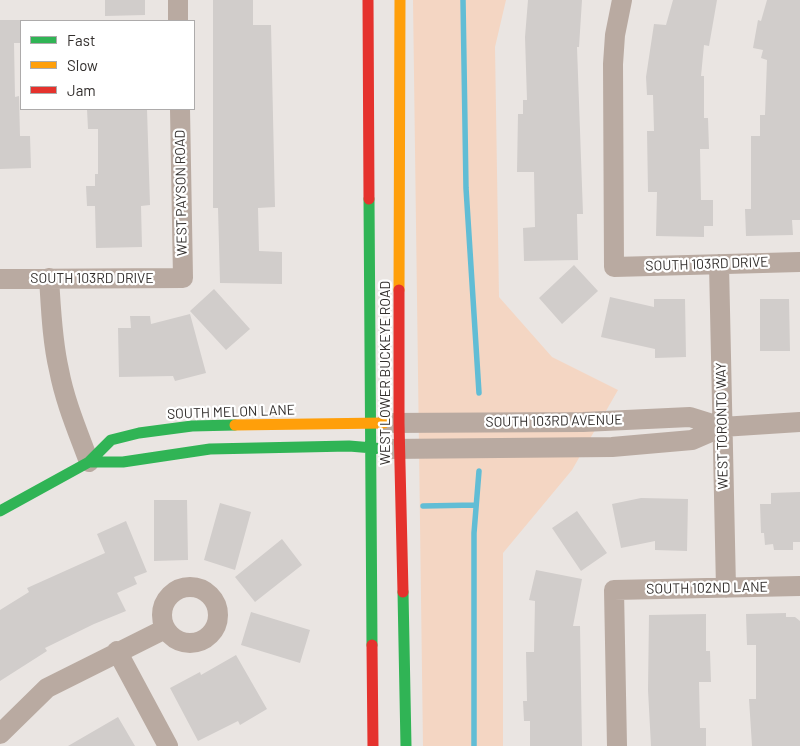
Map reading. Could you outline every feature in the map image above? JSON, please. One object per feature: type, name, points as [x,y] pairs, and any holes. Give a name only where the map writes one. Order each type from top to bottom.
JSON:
[{"type":"main road","name":"WEST LOWER BUCKEYE ROAD","points":[[368,0],[385,448],[406,746]]},
{"type":"main road","name":"WEST LOWER BUCKEYE ROAD","points":[[373,746],[400,0]]},
{"type":"main road","name":"SOUTH MELON LANE","points":[[0,511],[62,475],[89,462],[111,440],[163,429],[225,425],[384,423]]},
{"type":"main road","name":"SOUTH MELON LANE","points":[[89,462],[123,462],[210,449],[385,448]]},
{"type":"street","points":[[178,0],[178,20]]},
{"type":"street","name":"SOUTH 103RD DRIVE","points":[[622,0],[615,35],[613,64],[614,267],[800,262]]},
{"type":"street","name":"WEST PAYSON ROAD","points":[[180,110],[183,278]]},
{"type":"street","name":"WEST TORONTO WAY","points":[[719,264],[726,588]]},
{"type":"street","points":[[49,278],[53,336],[59,370],[65,394],[89,462]]},
{"type":"street","name":"SOUTH 103RD DRIVE","points":[[0,279],[183,278]]},
{"type":"street","name":"SOUTH 103RD AVENUE","points":[[384,423],[583,422],[690,417],[722,427]]},
{"type":"street","name":"SOUTH 103RD AVENUE","points":[[385,448],[612,447],[692,440],[722,427],[800,422]]},
{"type":"street","name":"SOUTH 102ND LANE","points":[[618,746],[614,590],[800,586]]},
{"type":"street","points":[[0,734],[47,688],[117,651],[165,629]]},
{"type":"street","points":[[117,651],[168,746]]},
{"type":"shaded area","points":[[413,0],[506,0],[495,47],[499,297],[552,357],[618,390],[572,470],[503,553],[503,746],[423,746]]},
{"type":"building","points":[[105,0],[145,0],[145,15],[105,16]]},
{"type":"building","points":[[213,0],[253,0],[253,25],[271,25],[275,207],[258,208],[259,251],[282,252],[282,284],[220,283],[218,208],[213,208]]},
{"type":"building","points":[[528,0],[582,0],[579,47],[577,47],[583,214],[577,214],[578,260],[524,261],[523,228],[535,227],[534,172],[517,172],[518,114],[523,114],[523,100],[527,100],[525,37]]},
{"type":"building","points":[[673,0],[717,0],[709,46],[704,45],[701,76],[704,76],[704,118],[708,118],[709,149],[700,149],[701,200],[713,200],[713,226],[704,226],[704,237],[656,236],[657,192],[648,192],[647,131],[654,131],[653,95],[647,95],[646,77],[654,24],[666,25]]},
{"type":"building","points":[[767,0],[800,0],[800,220],[792,220],[793,235],[746,236],[745,209],[751,209],[751,136],[760,136],[760,115],[765,115],[767,60],[761,58],[763,50],[753,48],[758,20],[761,21]]},
{"type":"building","points":[[0,20],[20,20],[20,43],[14,43],[15,97],[19,96],[20,136],[30,136],[31,168],[0,169]]},
{"type":"building","points":[[87,110],[147,110],[150,205],[141,206],[142,247],[96,248],[95,206],[87,206],[86,186],[95,186],[95,174],[98,174],[98,129],[88,129]]},
{"type":"building","points":[[574,265],[598,291],[562,324],[539,298]]},
{"type":"building","points":[[214,289],[250,329],[226,350],[190,311]]},
{"type":"building","points":[[610,297],[654,307],[654,299],[685,299],[686,357],[655,358],[655,349],[601,337]]},
{"type":"building","points":[[760,299],[789,299],[790,351],[760,351]]},
{"type":"building","points":[[190,314],[206,373],[175,381],[173,376],[119,377],[118,328],[131,328],[130,316],[150,316],[151,324]]},
{"type":"building","points":[[800,492],[800,542],[793,542],[793,550],[774,550],[773,544],[765,545],[764,533],[761,533],[760,504],[771,504],[771,493]]},
{"type":"building","points":[[641,498],[688,499],[687,551],[655,550],[655,541],[621,548],[612,504]]},
{"type":"building","points":[[154,500],[187,500],[188,560],[154,561]]},
{"type":"building","points":[[220,503],[251,512],[235,570],[204,560]]},
{"type":"building","points":[[577,511],[607,553],[581,571],[552,528]]},
{"type":"building","points":[[126,521],[147,572],[134,577],[137,584],[117,593],[126,611],[45,648],[47,651],[0,681],[0,610],[29,592],[27,588],[105,553],[97,534]]},
{"type":"building","points":[[282,539],[302,565],[255,602],[235,577]]},
{"type":"building","points":[[536,570],[582,579],[573,626],[580,626],[582,746],[530,746],[530,721],[524,721],[523,701],[527,701],[526,652],[534,652],[535,601],[529,600]]},
{"type":"building","points":[[251,612],[310,630],[300,663],[241,645]]},
{"type":"building","points":[[786,613],[786,617],[795,617],[800,621],[800,746],[752,746],[749,699],[756,699],[756,645],[747,645],[746,614]]},
{"type":"building","points":[[706,614],[706,651],[710,651],[711,682],[699,682],[700,728],[706,728],[706,746],[651,746],[648,690],[649,615]]},
{"type":"building","points":[[236,655],[267,709],[240,725],[238,721],[198,741],[170,688],[200,672],[201,675]]},
{"type":"building","points":[[118,717],[135,746],[68,746]]},
{"type":"waterway","points":[[463,0],[466,188],[479,393]]},
{"type":"waterway","points":[[474,746],[474,533],[479,471]]},
{"type":"waterway","points":[[423,506],[476,505]]},
{"type":"traffic: fast","points":[[369,199],[372,645]]},
{"type":"traffic: fast","points":[[0,511],[89,462],[111,440],[139,433],[192,426],[235,425]]},
{"type":"traffic: fast","points":[[89,462],[123,462],[210,449],[349,446],[385,449]]},
{"type":"traffic: fast","points":[[403,592],[406,746]]},
{"type":"traffic: slow","points":[[399,290],[400,0]]},
{"type":"traffic: slow","points":[[235,425],[384,423]]},
{"type":"traffic: jam","points":[[368,0],[369,199]]},
{"type":"traffic: jam","points":[[399,290],[399,423],[403,592]]},
{"type":"traffic: jam","points":[[372,645],[373,746]]}]
